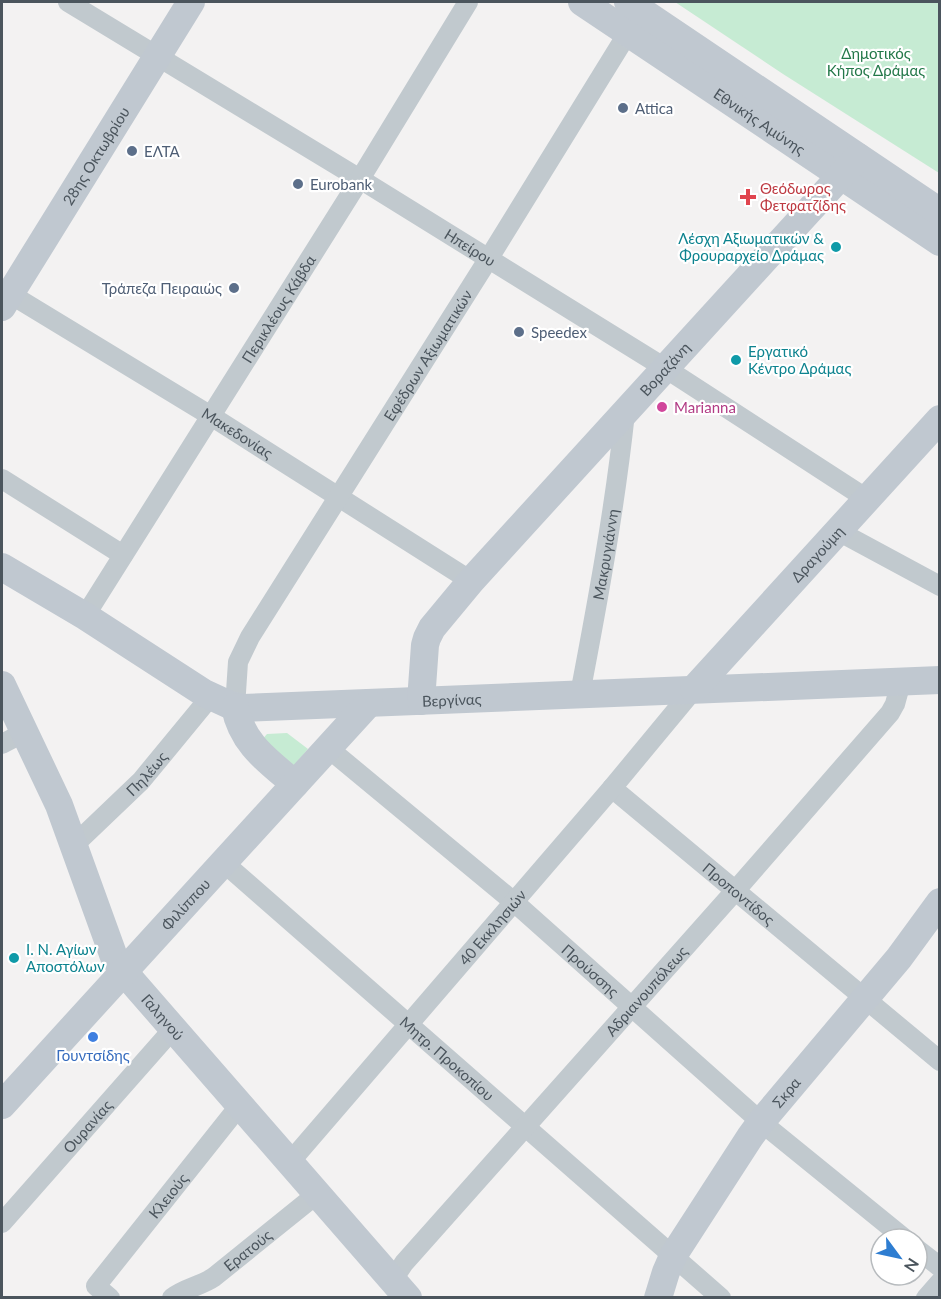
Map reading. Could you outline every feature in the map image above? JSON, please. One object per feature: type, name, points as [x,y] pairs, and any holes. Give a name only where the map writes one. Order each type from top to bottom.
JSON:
[{"type":"main road","name":"28ης Οκτωβρίου","points":[[4,297],[191,2]]},
{"type":"main road","name":"Εθνικής Αμύνης","points":[[582,2],[633,15],[850,166],[939,242]]},
{"type":"main road","name":"Εθνικής Αμύνης","points":[[850,166],[939,212]]},
{"type":"main road","name":"Βοραζάνη","points":[[421,701],[425,645],[432,628],[471,581],[850,166]]},
{"type":"main road","name":"Δραγούμη","points":[[694,689],[867,498],[936,430]]},
{"type":"main road","points":[[8,576],[85,616],[223,701],[250,744],[295,784]]},
{"type":"main road","name":"Βεργίνας","points":[[223,701],[249,708],[939,680]]},
{"type":"main road","name":"Γαληνού","points":[[2,685],[13,738],[53,790],[114,957],[123,971],[290,1162],[395,1292]]},
{"type":"main road","name":"Φιλίππου","points":[[5,1094],[123,971],[369,703]]},
{"type":"main road","name":"Σκρα","points":[[658,1298],[673,1256],[739,1153],[761,1122],[899,957],[939,902]]},
{"type":"street","name":"Ηπείρου","points":[[68,2],[489,258],[867,498]]},
{"type":"street","name":"Περικλέους Κάβδα","points":[[85,616],[360,179],[468,2]]},
{"type":"street","name":"Εφέδρων Αξιωματικών","points":[[223,701],[243,648],[489,258],[633,15]]},
{"type":"street","name":"Μακεδονίας","points":[[4,297],[211,416],[471,581]]},
{"type":"street","name":"Μακρυγιάννη","points":[[580,694],[608,544],[625,413]]},
{"type":"street","points":[[2,479],[123,555]]},
{"type":"street","points":[[838,531],[939,586]]},
{"type":"street","name":"Αδριανουπόλεως","points":[[395,1292],[404,1263],[890,713],[901,682]]},
{"type":"street","name":"40 Εκκλησιών","points":[[290,1162],[612,788],[694,689]]},
{"type":"street","name":"Πηλέως","points":[[74,845],[223,701]]},
{"type":"street","name":"Προύσσης","points":[[328,748],[514,902],[761,1122],[890,1227]]},
{"type":"street","name":"Προποντίδος","points":[[612,788],[939,1061]]},
{"type":"street","name":"Μητρ. Προκοπίου","points":[[223,862],[721,1298]]},
{"type":"street","name":"Ουρανίας","points":[[2,1223],[173,1029]]},
{"type":"street","name":"Κλειούς","points":[[103,1292],[240,1105]]},
{"type":"street","name":"Ερατούς","points":[[172,1298],[214,1277],[317,1194]]},
{"type":"street","points":[[926,1298],[939,1282]]},
{"type":"green space","name":"Δημοτικός Κήπος Δράμας","points":[[675,2],[939,2],[939,173],[783,74]]},
{"type":"green space","points":[[287,733],[308,749],[291,769],[260,742],[267,734]]},
{"type":"place","name":"Attica","points":[[623,108]]},
{"type":"place","name":"ΕΛΤΑ","points":[[132,151]]},
{"type":"place","name":"Eurobank","points":[[298,184]]},
{"type":"place","name":"Θεόδωρος Φετφατζίδης","points":[[748,197]]},
{"type":"place","name":"Λέσχη Αξιωματικών & Φρουραρχείο Δράμας","points":[[836,247]]},
{"type":"place","name":"Τράπεζα Πειραιώς","points":[[234,288]]},
{"type":"place","name":"Speedex","points":[[519,332]]},
{"type":"place","name":"Εργατικό Κέντρο Δράμας","points":[[736,360]]},
{"type":"place","name":"Marianna","points":[[662,407]]},
{"type":"place","name":"Ι. Ν. Αγίων Αποστόλων","points":[[14,958]]},
{"type":"place","name":"Γουντσίδης","points":[[93,1037]]}]
